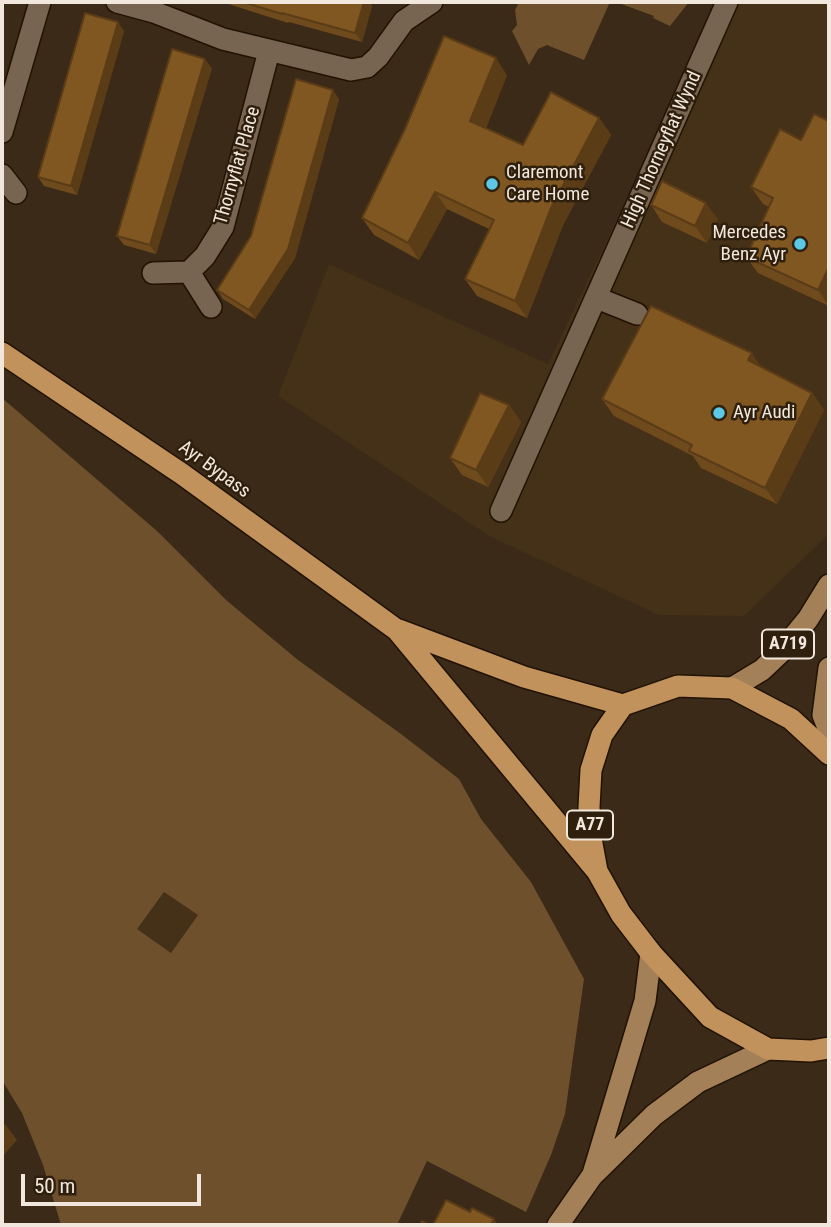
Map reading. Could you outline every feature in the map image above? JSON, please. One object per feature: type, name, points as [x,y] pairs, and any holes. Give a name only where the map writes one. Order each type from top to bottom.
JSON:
[{"type":"highway","name":"Ayr Bypass","points":[[2,352],[182,474],[397,630],[597,871]]},
{"type":"highway","name":"Ayr Bypass","points":[[397,630],[524,677],[623,705]]},
{"type":"highway","points":[[623,705],[678,686],[732,688],[791,719],[829,754]]},
{"type":"highway","name":"A77","points":[[623,705],[602,735],[591,770],[590,834],[597,871],[621,914],[710,1017],[768,1049],[811,1051],[829,1048]]},
{"type":"main road","name":"A719","points":[[732,688],[762,670],[781,652],[808,619],[829,585]]},
{"type":"main road","name":"A719","points":[[829,668],[823,715],[829,730]]},
{"type":"main road","points":[[592,1177],[645,1001],[652,953]]},
{"type":"main road","points":[[558,1225],[592,1177],[654,1115],[698,1082],[768,1049]]},
{"type":"street","points":[[2,132],[40,2]]},
{"type":"street","points":[[117,2],[155,12],[223,39],[351,70],[367,67],[378,57],[404,21],[432,2]]},
{"type":"street","name":"High Thorneyflat Wynd","points":[[501,511],[727,2]]},
{"type":"street","name":"Thornyflat Place","points":[[189,272],[205,257],[223,227],[269,51]]},
{"type":"street","points":[[2,175],[16,193]]},
{"type":"street","points":[[153,273],[189,272],[211,307]]},
{"type":"street","points":[[597,298],[637,314]]},
{"type":"shaded area","points":[[519,2],[610,2],[584,60],[547,45],[538,49],[529,65],[512,31],[517,25],[515,10]]},
{"type":"shaded area","points":[[616,2],[689,2],[670,26],[653,18],[654,16]]},
{"type":"shaded area","points":[[720,2],[829,2],[829,534],[744,616],[659,615],[491,537],[278,396],[329,264],[548,364]]},
{"type":"shaded area","points":[[2,398],[157,531],[226,600],[298,660],[459,779],[481,819],[531,882],[584,979],[565,1114],[551,1155],[526,1212],[427,1161],[397,1225],[61,1225],[43,1165],[22,1113],[2,1080]],"holes":[[[164,892],[198,915],[171,953],[137,929]]]},
{"type":"shaded area","points":[[164,892],[198,915],[171,953],[136,929]]},
{"type":"building","points":[[243,2],[364,2],[355,33]]},
{"type":"building","points":[[85,13],[118,22],[71,186],[38,177]]},
{"type":"building","name":"Claremont Care Home","points":[[444,36],[496,58],[470,121],[523,145],[551,92],[599,118],[551,208],[515,301],[465,279],[494,220],[435,192],[408,243],[362,218],[405,129]]},
{"type":"building","points":[[172,49],[205,59],[150,245],[117,236]]},
{"type":"building","points":[[296,79],[333,90],[288,249],[249,310],[217,290],[251,236]]},
{"type":"building","name":"Mercedes Benz Ayr","points":[[814,114],[829,121],[829,267],[818,290],[746,257],[773,198],[751,187],[780,129],[801,140]]},
{"type":"building","points":[[662,181],[706,203],[695,226],[651,205]]},
{"type":"building","name":"Ayr Audi","points":[[651,306],[752,353],[748,360],[812,393],[765,488],[689,451],[692,445],[602,399]]},
{"type":"building","points":[[480,393],[509,405],[476,470],[450,458]]},
{"type":"building","points":[[446,1200],[470,1212],[472,1208],[494,1219],[491,1225],[433,1225]]},
{"type":"place","name":"Claremont Care Home","points":[[492,184]]},
{"type":"place","name":"Mercedes Benz Ayr","points":[[800,244]]},
{"type":"place","name":"Ayr Audi","points":[[719,413]]}]
